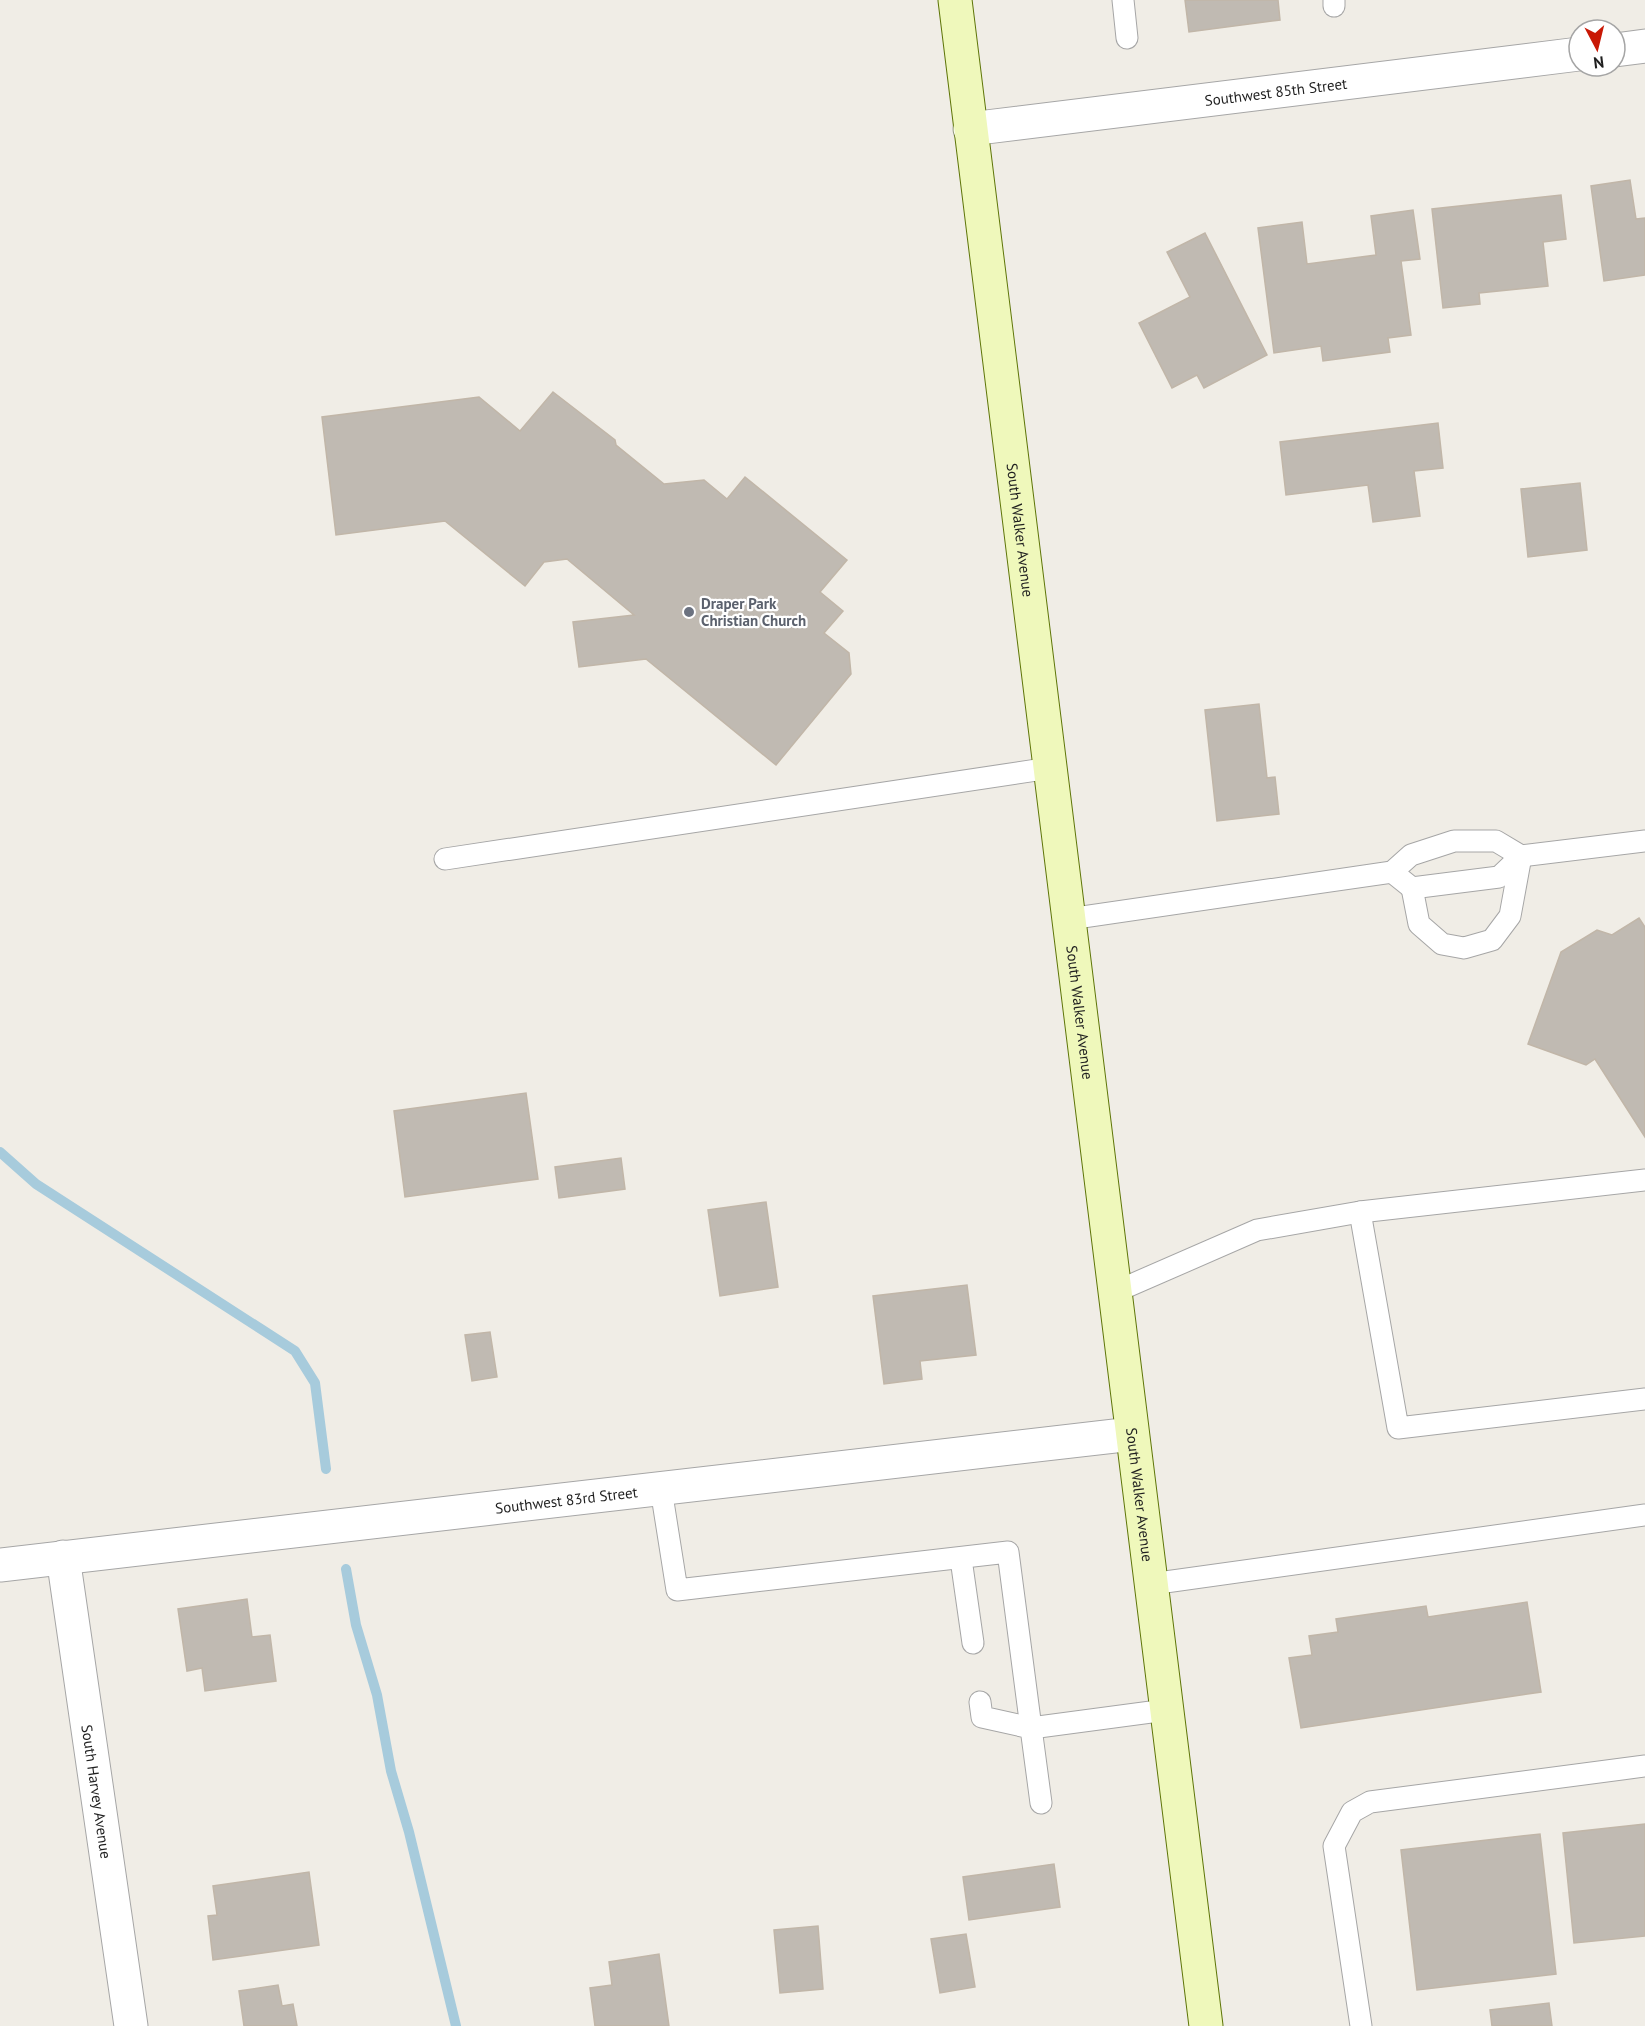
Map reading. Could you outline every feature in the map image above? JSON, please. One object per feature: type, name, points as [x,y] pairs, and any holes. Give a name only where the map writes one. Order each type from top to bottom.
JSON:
[{"type":"main road","name":"South Walker Avenue","points":[[955,0],[1206,2026]]},
{"type":"street","points":[[1627,48],[1645,46]]},
{"type":"street","name":"Southwest 85th Street","points":[[970,129],[1567,55]]},
{"type":"street","name":"Southwest 83rd Street","points":[[0,1565],[1132,1434]]},
{"type":"street","name":"South Harvey Avenue","points":[[63,1557],[131,2026]]},
{"type":"lane","points":[[1123,0],[1127,39]]},
{"type":"lane","points":[[445,859],[1050,768]]},
{"type":"lane","points":[[1069,919],[1392,872],[1412,855],[1454,841],[1496,841],[1521,856],[1645,841]]},
{"type":"lane","points":[[1392,872],[1412,888],[1419,924],[1442,944],[1464,948],[1492,940],[1510,916],[1521,856]]},
{"type":"lane","points":[[1412,888],[1499,878],[1521,856]]},
{"type":"lane","points":[[1115,1292],[1257,1230],[1360,1212],[1645,1179]]},
{"type":"lane","points":[[1360,1212],[1398,1428],[1645,1399]]},
{"type":"lane","points":[[661,1489],[677,1590],[1008,1552],[1041,1803]]},
{"type":"lane","points":[[1151,1584],[1645,1515]]},
{"type":"lane","points":[[961,1559],[973,1643]]},
{"type":"lane","points":[[980,1702],[982,1717],[1031,1728],[1166,1710]]},
{"type":"lane","points":[[1360,2026],[1334,1846],[1352,1812],[1370,1802],[1645,1766]]},
{"type":"building","points":[[1185,0],[1278,0],[1280,20],[1189,32]]},
{"type":"building","points":[[1630,180],[1636,219],[1645,218],[1645,275],[1604,281],[1591,186]]},
{"type":"building","points":[[1561,195],[1566,239],[1543,242],[1548,286],[1479,293],[1480,304],[1443,308],[1432,209]]},
{"type":"building","points":[[1413,210],[1420,259],[1401,261],[1411,335],[1388,338],[1390,352],[1323,361],[1321,346],[1274,353],[1258,228],[1302,222],[1307,264],[1376,255],[1371,216]]},
{"type":"building","points":[[1205,233],[1267,355],[1204,388],[1197,375],[1172,388],[1139,323],[1190,297],[1167,252]]},
{"type":"building","points":[[553,392],[615,440],[616,445],[664,484],[704,480],[727,499],[745,477],[847,560],[820,592],[843,611],[824,633],[849,653],[851,674],[776,765],[646,659],[579,667],[573,622],[634,615],[567,559],[544,562],[525,586],[445,521],[336,535],[322,417],[479,397],[520,431]]},
{"type":"building","points":[[1438,423],[1443,468],[1414,471],[1420,516],[1373,522],[1368,485],[1286,495],[1280,442]]},
{"type":"building","points":[[1580,483],[1587,550],[1528,557],[1521,489]]},
{"type":"building","points":[[1259,704],[1267,778],[1275,777],[1279,814],[1217,821],[1205,710]]},
{"type":"building","points":[[1639,918],[1645,927],[1645,1137],[1595,1059],[1586,1065],[1528,1044],[1561,952],[1597,930],[1612,935]]},
{"type":"building","points":[[526,1093],[538,1179],[405,1197],[394,1111]]},
{"type":"building","points":[[621,1158],[625,1189],[559,1198],[555,1167]]},
{"type":"building","points":[[766,1202],[778,1287],[720,1296],[708,1210]]},
{"type":"building","points":[[967,1285],[976,1355],[920,1361],[922,1379],[884,1384],[873,1296]]},
{"type":"building","points":[[490,1332],[497,1377],[472,1381],[465,1335]]},
{"type":"building","points":[[247,1599],[252,1637],[270,1635],[276,1681],[205,1691],[202,1668],[187,1671],[178,1609]]},
{"type":"building","points":[[1527,1602],[1541,1692],[1301,1728],[1289,1658],[1312,1655],[1309,1636],[1338,1632],[1336,1619],[1426,1606],[1428,1617]]},
{"type":"building","points":[[1645,1824],[1645,1936],[1574,1943],[1563,1833]]},
{"type":"building","points":[[1540,1834],[1556,1974],[1417,1990],[1401,1850]]},
{"type":"building","points":[[1054,1864],[1060,1907],[969,1920],[963,1877]]},
{"type":"building","points":[[309,1872],[319,1945],[213,1960],[208,1916],[217,1915],[213,1886]]},
{"type":"building","points":[[818,1926],[823,1989],[780,1993],[774,1930]]},
{"type":"building","points":[[966,1934],[975,1987],[940,1993],[931,1939]]},
{"type":"building","points":[[659,1954],[669,2026],[595,2026],[590,1988],[612,1985],[609,1962]]},
{"type":"building","points":[[278,1985],[282,2006],[293,2004],[297,2026],[244,2026],[239,1991]]},
{"type":"building","points":[[1549,2003],[1552,2026],[1492,2026],[1490,2010]]},
{"type":"waterway","points":[[0,1152],[36,1184],[295,1351],[315,1383],[326,1469]]},
{"type":"waterway","points":[[346,1569],[356,1625],[377,1695],[391,1771],[409,1832],[456,2026]]},
{"type":"place","name":"Draper Park Christian Church","points":[[689,612]]}]
